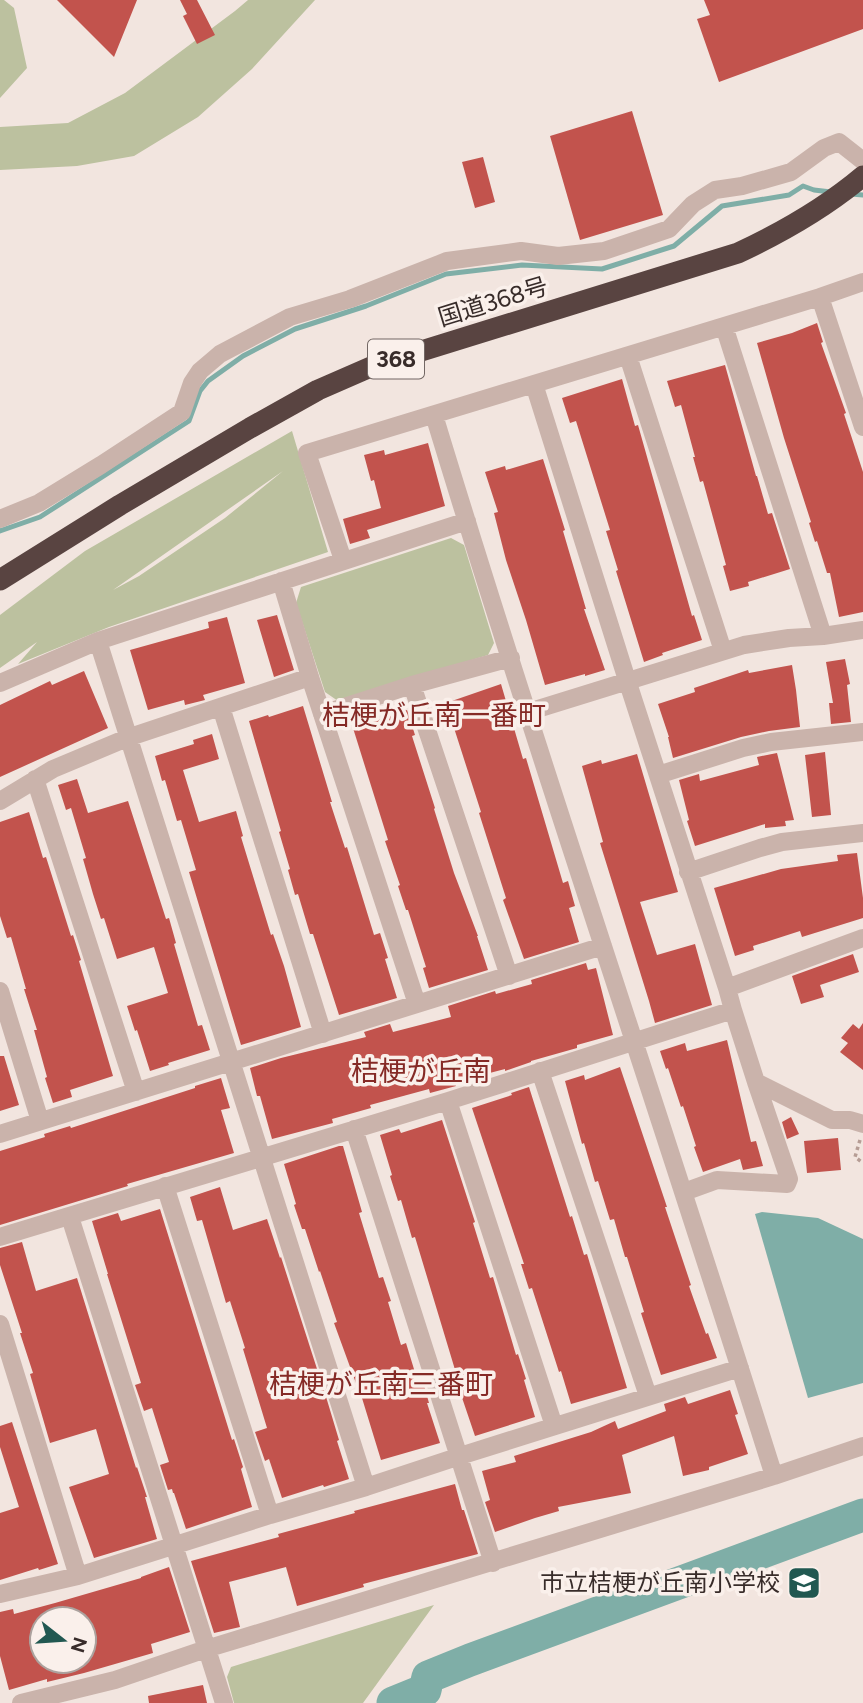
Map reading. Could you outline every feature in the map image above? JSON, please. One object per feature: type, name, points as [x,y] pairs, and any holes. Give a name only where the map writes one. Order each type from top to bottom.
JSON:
[{"type":"highway","name":"国道368号","points":[[0,580],[120,505],[318,390],[373,366],[738,253],[823,207],[862,172]]},
{"type":"street","points":[[0,519],[39,503],[181,412],[192,383],[200,371],[220,354],[290,317],[350,299],[447,261],[521,251],[558,256],[604,251],[669,229],[693,204],[715,190],[742,186],[791,172],[824,148],[839,142],[862,172]]},
{"type":"street","points":[[343,560],[307,453],[863,282]]},
{"type":"street","points":[[820,297],[863,427]]},
{"type":"street","points":[[723,326],[823,636]]},
{"type":"street","points":[[628,356],[723,651]]},
{"type":"street","points":[[534,384],[688,872],[789,1179],[787,1184],[717,1180],[684,1192]]},
{"type":"street","points":[[435,415],[774,1476]]},
{"type":"street","points":[[0,683],[97,641],[467,521]]},
{"type":"street","points":[[281,581],[417,1004]]},
{"type":"street","points":[[528,712],[723,651],[766,641],[863,630]]},
{"type":"street","points":[[97,641],[366,1487]]},
{"type":"street","points":[[322,714],[511,657]]},
{"type":"street","points":[[0,801],[53,769],[127,738],[310,677]]},
{"type":"street","points":[[412,685],[509,976]]},
{"type":"street","points":[[221,707],[323,1034]]},
{"type":"street","points":[[658,775],[771,742],[863,732]]},
{"type":"street","points":[[36,779],[136,1092]]},
{"type":"street","points":[[688,872],[782,842],[863,833]]},
{"type":"street","points":[[727,988],[863,939]]},
{"type":"street","points":[[0,1134],[603,946]]},
{"type":"street","points":[[0,990],[40,1121]]},
{"type":"street","points":[[0,1237],[448,1101],[733,1010]]},
{"type":"street","points":[[540,1071],[648,1396]]},
{"type":"street","points":[[756,1082],[832,1119],[850,1119],[862,1131]]},
{"type":"street","points":[[448,1101],[554,1426]]},
{"type":"street","points":[[354,1129],[494,1563]]},
{"type":"street","points":[[165,1186],[270,1515]]},
{"type":"street","points":[[70,1217],[224,1703]]},
{"type":"street","points":[[0,1324],[78,1576]]},
{"type":"street","points":[[0,1594],[78,1576],[740,1368]]},
{"type":"street","points":[[21,1703],[115,1680],[206,1649],[494,1563],[863,1446]]},
{"type":"path","points":[[862,1131],[855,1157],[863,1163]]},
{"type":"green space","points":[[0,0],[14,8],[27,68],[0,98]]},
{"type":"green space","points":[[248,0],[315,0],[252,69],[198,117],[134,156],[77,166],[0,170],[0,127],[68,123],[125,93]]},
{"type":"green space","points":[[292,431],[328,552],[109,627],[18,664],[37,642],[0,668],[0,615],[85,551]],"holes":[[[283,471],[225,518],[139,576],[113,590]]]},
{"type":"green space","points":[[451,538],[464,545],[494,643],[488,655],[338,701],[325,692],[296,603],[301,587]]},
{"type":"green space","points":[[434,1605],[363,1703],[234,1703],[227,1677],[231,1667]]},
{"type":"water","points":[[762,1212],[818,1218],[863,1239],[863,1383],[808,1398],[755,1214]]},
{"type":"building","points":[[57,0],[137,0],[114,57]]},
{"type":"building","points":[[180,0],[197,0],[215,35],[197,44],[183,16],[187,14]]},
{"type":"building","points":[[704,0],[863,0],[863,29],[719,82],[697,19],[710,15]]},
{"type":"building","points":[[632,111],[663,215],[580,240],[550,136]]},
{"type":"building","points":[[483,157],[495,202],[475,208],[462,162]]},
{"type":"building","points":[[817,323],[863,472],[863,612],[839,617],[830,573],[827,573],[817,541],[815,542],[757,343]]},
{"type":"building","points":[[725,365],[768,514],[772,513],[790,569],[748,582],[749,586],[730,591],[723,566],[726,565],[703,481],[700,482],[681,405],[675,407],[667,381]]},
{"type":"building","points":[[622,379],[635,426],[638,425],[692,616],[694,615],[702,640],[644,662],[616,571],[618,570],[606,531],[610,530],[576,421],[570,423],[562,398]]},
{"type":"building","points":[[428,443],[445,506],[367,530],[370,538],[350,544],[343,519],[381,508],[364,455],[384,450],[385,455]]},
{"type":"building","points":[[543,459],[565,530],[563,531],[584,609],[605,670],[545,685],[506,560],[494,513],[498,512],[485,472],[505,466],[506,470]]},
{"type":"building","points":[[277,615],[294,670],[274,677],[257,620]]},
{"type":"building","points":[[227,617],[245,683],[203,695],[205,700],[185,705],[184,700],[148,710],[130,650],[209,628],[208,622]]},
{"type":"building","points":[[845,659],[850,684],[847,685],[851,722],[831,724],[829,703],[833,703],[826,662]]},
{"type":"building","points":[[792,665],[800,727],[741,737],[673,758],[658,704],[695,692],[694,688],[748,670],[749,673]]},
{"type":"building","points":[[84,671],[108,728],[0,777],[0,705],[50,681],[52,685]]},
{"type":"building","points":[[501,684],[563,883],[568,881],[575,906],[569,908],[579,942],[524,959],[503,900],[506,898],[446,703]]},
{"type":"building","points":[[303,706],[330,802],[374,935],[380,933],[397,998],[339,1015],[313,934],[310,934],[298,894],[295,895],[279,832],[281,831],[249,721]]},
{"type":"building","points":[[407,710],[434,809],[488,970],[429,988],[423,968],[426,967],[398,886],[400,885],[385,841],[388,840],[353,728]]},
{"type":"building","points":[[212,734],[219,759],[183,770],[199,822],[236,811],[243,836],[241,837],[271,935],[273,934],[284,966],[301,1027],[241,1045],[189,872],[196,870],[181,820],[177,821],[155,756],[194,744],[193,740]]},
{"type":"building","points":[[825,752],[831,815],[812,817],[805,755]]},
{"type":"building","points":[[777,753],[794,820],[785,821],[786,826],[765,828],[765,824],[695,846],[679,780],[699,774],[700,781],[759,765],[757,757]]},
{"type":"building","points":[[637,754],[678,892],[640,902],[657,955],[695,944],[712,1005],[655,1023],[600,843],[603,842],[582,766],[601,760],[602,764]]},
{"type":"building","points":[[77,779],[88,813],[128,801],[166,919],[169,918],[198,1026],[202,1025],[210,1050],[150,1071],[127,1006],[168,993],[154,947],[117,959],[93,894],[83,859],[86,858],[71,808],[66,810],[58,785]]},
{"type":"building","points":[[29,812],[81,960],[79,961],[113,1076],[70,1090],[72,1097],[53,1103],[26,989],[11,937],[7,938],[0,916],[0,822]]},
{"type":"building","points":[[857,853],[863,918],[802,937],[800,931],[753,946],[754,950],[735,956],[714,888],[781,869],[838,861],[837,855]]},
{"type":"building","points":[[853,954],[859,972],[820,985],[824,997],[801,1004],[792,976]]},
{"type":"building","points":[[586,963],[588,970],[596,968],[613,1035],[505,1071],[455,1082],[456,1086],[430,1093],[429,1089],[370,1105],[371,1108],[332,1119],[333,1123],[272,1139],[250,1068],[366,1037],[364,1032],[390,1024],[393,1032],[451,1017],[448,1006],[495,991],[496,994],[532,984],[531,980]]},
{"type":"building","points":[[863,1023],[863,1070],[840,1052],[848,1043],[841,1038],[853,1024],[859,1029]]},
{"type":"building","points":[[727,1040],[751,1142],[756,1141],[763,1166],[743,1170],[740,1159],[703,1172],[683,1106],[681,1107],[660,1051],[685,1043],[687,1051]]},
{"type":"building","points":[[0,1056],[4,1056],[19,1105],[0,1111]]},
{"type":"building","points":[[620,1067],[667,1207],[691,1285],[689,1286],[717,1358],[661,1375],[627,1257],[614,1219],[610,1220],[598,1181],[595,1182],[565,1081],[584,1075],[585,1080]]},
{"type":"building","points":[[221,1078],[230,1108],[221,1110],[234,1153],[0,1225],[0,1151],[45,1137],[44,1134],[70,1126],[71,1128]]},
{"type":"building","points":[[529,1087],[570,1217],[572,1216],[584,1255],[587,1254],[627,1388],[571,1404],[532,1288],[529,1289],[521,1264],[524,1264],[472,1108]]},
{"type":"building","points":[[791,1117],[799,1134],[787,1139],[782,1122]]},
{"type":"building","points":[[442,1120],[490,1278],[493,1277],[516,1355],[518,1354],[526,1379],[524,1380],[535,1417],[475,1436],[454,1374],[456,1373],[415,1237],[412,1238],[401,1200],[398,1201],[390,1176],[392,1175],[380,1135],[399,1129],[401,1133]]},
{"type":"building","points":[[838,1138],[841,1170],[807,1173],[804,1141]]},
{"type":"building","points":[[343,1146],[362,1212],[359,1213],[379,1278],[383,1277],[391,1301],[388,1302],[401,1345],[406,1343],[417,1379],[422,1378],[440,1443],[381,1460],[358,1385],[334,1323],[337,1322],[320,1271],[294,1205],[296,1204],[284,1164]]},
{"type":"building","points":[[220,1187],[233,1230],[267,1219],[327,1400],[349,1479],[282,1498],[269,1459],[265,1461],[255,1432],[267,1428],[243,1349],[245,1348],[230,1301],[226,1303],[202,1220],[197,1221],[190,1197]]},
{"type":"building","points":[[160,1209],[232,1440],[234,1439],[243,1467],[241,1469],[252,1507],[186,1529],[174,1493],[172,1489],[168,1490],[160,1465],[169,1462],[152,1408],[144,1411],[135,1385],[141,1383],[92,1221],[118,1213],[121,1221]]},
{"type":"building","points":[[22,1242],[36,1291],[77,1278],[147,1497],[157,1539],[94,1558],[69,1487],[109,1474],[96,1429],[50,1443],[30,1374],[33,1373],[22,1333],[0,1265],[0,1248]]},
{"type":"building","points":[[730,1390],[748,1454],[709,1467],[709,1470],[683,1476],[674,1436],[622,1455],[631,1493],[558,1507],[559,1511],[495,1532],[485,1502],[490,1500],[482,1471],[516,1462],[514,1456],[591,1432],[615,1421],[618,1429],[666,1411],[664,1404],[685,1397],[688,1404]]},
{"type":"building","points":[[12,1422],[58,1564],[0,1580],[0,1513],[19,1507],[0,1447],[0,1426]]},
{"type":"building","points":[[455,1484],[478,1554],[363,1584],[364,1587],[297,1606],[286,1567],[229,1582],[240,1627],[214,1633],[191,1561],[279,1537],[278,1534],[355,1513],[354,1511]]},
{"type":"building","points":[[169,1567],[190,1632],[151,1644],[153,1653],[98,1669],[98,1605],[48,1605],[141,1578]]},
{"type":"building","points":[[13,1609],[14,1614],[28,1610],[28,1675],[76,1675],[47,1682],[47,1679],[9,1690],[0,1656],[0,1612]]},
{"type":"building","points":[[203,1685],[207,1703],[149,1703],[148,1696]]},
{"type":"waterway","points":[[0,531],[40,517],[189,421],[200,391],[208,381],[243,356],[295,329],[366,306],[446,274],[522,265],[602,269],[674,246],[722,206],[789,195],[803,186],[831,192]]},
{"type":"waterway","points":[[851,194],[863,195]]},
{"type":"waterway","points":[[393,1703],[425,1690],[428,1677],[470,1660],[863,1515]]},
{"type":"place","name":"市立桔梗が丘南小学校","points":[[804,1583]]},
{"type":"district","name":"桔梗が丘南一番町","points":[[434,715]]},
{"type":"district","name":"桔梗が丘南","points":[[421,1071]]},
{"type":"district","name":"桔梗が丘南三番町","points":[[381,1384]]}]
